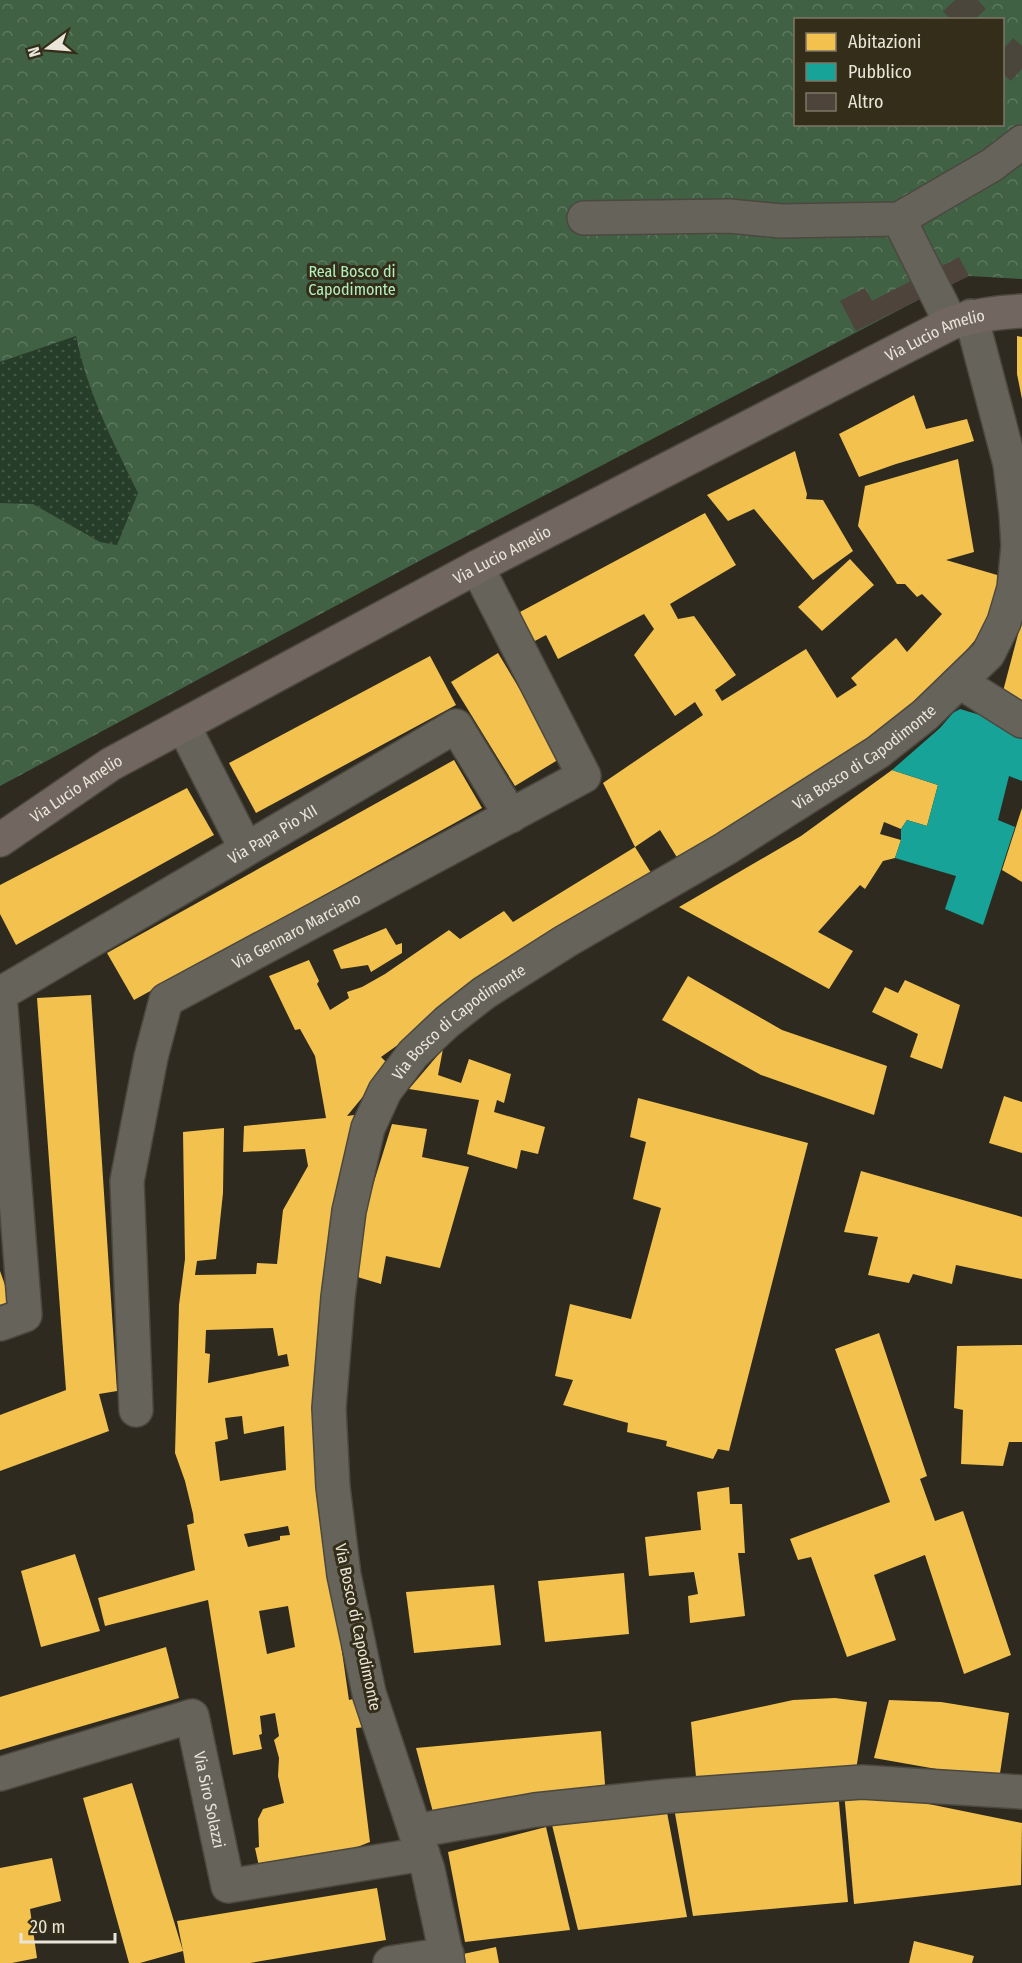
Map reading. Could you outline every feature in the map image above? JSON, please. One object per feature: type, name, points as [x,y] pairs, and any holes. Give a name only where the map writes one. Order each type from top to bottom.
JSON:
[{"type":"main road","name":"Via Lucio Amelio","points":[[0,840],[111,764],[477,567],[961,319],[997,312],[1022,311]]},
{"type":"street","points":[[584,218],[729,216],[781,221],[899,219],[992,165],[1022,142]]},
{"type":"street","name":"Via Bosco di Capodimonte","points":[[448,1958],[419,1843],[369,1693],[344,1575],[333,1487],[329,1419],[338,1297],[349,1211],[368,1128],[385,1091],[413,1054],[447,1022],[484,993],[566,941],[725,849],[878,752],[926,715],[988,654],[1004,622],[1014,588],[1018,546],[1010,464],[961,319],[899,219]]},
{"type":"street","name":"Via Gennaro Marciano","points":[[136,1410],[127,1181],[151,1057],[166,1000],[584,776],[477,567]]},
{"type":"street","points":[[960,682],[1022,721]]},
{"type":"street","points":[[183,725],[246,849]]},
{"type":"street","name":"Via Papa Pio XII","points":[[0,995],[456,726],[511,816]]},
{"type":"street","points":[[0,995],[9,1224],[25,1315],[0,1324]]},
{"type":"street","name":"Via Siro Solazzi","points":[[0,1774],[192,1716],[228,1886],[419,1843]]},
{"type":"street","points":[[419,1843],[535,1810],[668,1796],[862,1782],[1022,1792]]},
{"type":"street","points":[[390,1963],[448,1958]]},
{"type":"green space","name":"Real Bosco di Capodimonte","points":[[0,0],[1022,0],[1022,279],[969,276],[920,299],[423,559],[0,786],[0,503],[33,504],[100,542],[117,545],[138,493],[94,397],[76,336],[0,362]]},
{"type":"green space","points":[[76,336],[94,397],[138,493],[117,545],[100,542],[33,504],[0,503],[0,362]]},
{"type":"building: Abitazioni","points":[[1017,336],[1022,337],[1022,399],[1017,374]]},
{"type":"building: Abitazioni","points":[[914,395],[926,429],[967,419],[974,441],[859,477],[839,434]]},
{"type":"building: Abitazioni","points":[[795,451],[807,494],[806,499],[823,500],[853,551],[813,580],[754,509],[728,521],[707,495]]},
{"type":"building: Abitazioni","points":[[958,459],[974,552],[946,560],[1004,577],[989,624],[934,688],[894,728],[678,859],[660,830],[635,847],[603,783],[703,715],[695,702],[675,716],[634,655],[654,629],[644,614],[558,659],[546,635],[533,642],[520,612],[705,513],[736,565],[670,604],[678,619],[694,616],[736,675],[715,690],[722,701],[806,649],[837,698],[857,685],[851,678],[896,638],[907,652],[942,614],[922,594],[917,597],[905,584],[897,584],[858,526],[865,486]]},
{"type":"building: Abitazioni","points":[[850,559],[874,585],[822,631],[798,607]]},
{"type":"building: Abitazioni","points":[[1022,624],[1022,706],[1002,695]]},
{"type":"building: Abitazioni","points":[[498,653],[561,758],[515,786],[451,682]]},
{"type":"building: Abitazioni","points":[[430,656],[456,705],[256,813],[229,763]]},
{"type":"building: Abitazioni","points":[[454,760],[482,808],[134,1000],[107,953]]},
{"type":"building: Abitazioni","points":[[892,770],[938,785],[927,826],[907,820],[901,829],[884,822],[880,834],[901,840],[895,858],[883,861],[865,889],[860,885],[818,932],[853,951],[829,989],[679,907],[801,836]]},
{"type":"building: Abitazioni","points":[[187,788],[214,835],[16,945],[0,914],[0,885]]},
{"type":"building: Abitazioni","points":[[1022,808],[1022,882],[1002,870]]},
{"type":"building: Abitazioni","points":[[635,847],[653,876],[530,950],[381,1057],[389,1065],[347,1116],[354,1115],[327,1290],[319,1492],[349,1700],[361,1697],[366,1727],[356,1728],[370,1842],[347,1851],[260,1871],[255,1848],[259,1847],[258,1819],[263,1809],[284,1803],[278,1776],[279,1758],[274,1740],[279,1736],[275,1713],[260,1716],[262,1734],[259,1735],[262,1749],[233,1755],[208,1600],[105,1626],[98,1598],[195,1570],[187,1525],[194,1523],[193,1514],[175,1453],[179,1305],[185,1259],[183,1132],[224,1128],[223,1193],[216,1259],[197,1261],[195,1275],[256,1274],[257,1263],[277,1264],[283,1210],[308,1166],[305,1149],[243,1152],[244,1126],[326,1118],[315,1056],[300,1029],[295,1030],[269,976],[309,960],[319,981],[317,984],[330,1010],[349,998],[347,992],[362,987],[385,974],[449,930],[460,939],[504,911],[513,922]],"holes":[[[273,1328],[278,1356],[287,1354],[289,1366],[208,1383],[210,1354],[205,1353],[206,1330]],[[242,1416],[244,1434],[284,1426],[286,1470],[220,1481],[215,1442],[228,1439],[225,1418]],[[288,1526],[290,1535],[280,1536],[280,1540],[248,1547],[244,1534]],[[288,1606],[295,1647],[267,1654],[259,1611]]]},
{"type":"building: Abitazioni","points":[[386,928],[396,945],[402,943],[402,953],[371,972],[368,965],[341,969],[333,950]]},
{"type":"building: Abitazioni","points":[[688,976],[782,1030],[887,1066],[874,1115],[761,1075],[662,1020]]},
{"type":"building: Abitazioni","points":[[905,980],[960,1005],[942,1069],[910,1057],[918,1034],[872,1012],[885,987],[898,993]]},
{"type":"building: Abitazioni","points":[[91,995],[117,1391],[99,1394],[109,1431],[0,1471],[0,1415],[66,1390],[37,998]]},
{"type":"building: Abitazioni","points":[[443,1049],[438,1075],[461,1083],[469,1059],[511,1074],[504,1103],[497,1100],[494,1112],[545,1127],[538,1154],[521,1150],[517,1169],[467,1154],[479,1100],[409,1089]]},
{"type":"building: Abitazioni","points":[[1004,1096],[1022,1102],[1022,1153],[989,1143]]},
{"type":"building: Abitazioni","points":[[638,1098],[808,1143],[729,1451],[718,1449],[713,1459],[666,1446],[667,1441],[627,1432],[628,1423],[563,1405],[573,1380],[555,1376],[570,1304],[631,1319],[661,1208],[633,1199],[646,1142],[630,1137]]},
{"type":"building: Abitazioni","points":[[392,1124],[427,1129],[422,1157],[469,1167],[440,1268],[386,1256],[381,1284],[354,1276],[364,1214]]},
{"type":"building: Abitazioni","points":[[861,1171],[1022,1217],[1022,1279],[956,1265],[952,1284],[913,1274],[909,1283],[868,1275],[878,1237],[844,1232]]},
{"type":"building: Abitazioni","points":[[0,1271],[11,1302],[0,1305]]},
{"type":"building: Abitazioni","points":[[879,1333],[927,1476],[920,1479],[935,1521],[963,1511],[1011,1655],[964,1674],[925,1555],[874,1575],[896,1640],[847,1657],[811,1557],[798,1560],[790,1539],[890,1502],[835,1349]]},
{"type":"building: Abitazioni","points":[[1022,1345],[1022,1442],[1009,1442],[1003,1466],[961,1464],[963,1410],[954,1408],[957,1346]]},
{"type":"building: Abitazioni","points":[[729,1487],[730,1504],[742,1504],[745,1553],[738,1553],[745,1616],[690,1623],[688,1596],[698,1594],[694,1572],[649,1576],[645,1537],[701,1530],[697,1492]]},
{"type":"building: Abitazioni","points":[[75,1554],[100,1631],[41,1647],[21,1571]]},
{"type":"building: Abitazioni","points":[[624,1573],[629,1634],[545,1642],[538,1581]]},
{"type":"building: Abitazioni","points":[[494,1585],[501,1645],[414,1653],[406,1592]]},
{"type":"building: Abitazioni","points":[[166,1647],[179,1698],[0,1750],[0,1697]]},
{"type":"building: Abitazioni","points":[[835,1698],[867,1702],[855,1776],[697,1788],[691,1722],[793,1700]]},
{"type":"building: Abitazioni","points":[[889,1700],[941,1702],[1009,1713],[999,1780],[874,1758]]},
{"type":"building: Abitazioni","points":[[601,1731],[606,1798],[434,1816],[416,1748]]},
{"type":"building: Abitazioni","points":[[132,1783],[183,1951],[140,1963],[129,1963],[83,1798]]},
{"type":"building: Abitazioni","points":[[838,1791],[848,1902],[693,1916],[673,1802]]},
{"type":"building: Abitazioni","points":[[844,1792],[870,1792],[1022,1823],[1021,1885],[854,1904]]},
{"type":"building: Abitazioni","points":[[665,1802],[687,1917],[578,1930],[552,1825]]},
{"type":"building: Abitazioni","points":[[546,1827],[570,1930],[465,1942],[448,1852]]},
{"type":"building: Abitazioni","points":[[52,1858],[61,1901],[30,1909],[37,1958],[0,1963],[0,1868]]},
{"type":"building: Abitazioni","points":[[377,1888],[386,1940],[250,1963],[185,1963],[177,1921]]},
{"type":"building: Abitazioni","points":[[914,1941],[974,1956],[972,1963],[909,1963]]},
{"type":"building: Abitazioni","points":[[496,1947],[499,1963],[465,1963],[463,1954]]},
{"type":"building: Pubblico","points":[[960,709],[990,718],[1022,737],[1022,781],[1009,776],[998,820],[1015,827],[983,925],[945,909],[956,876],[895,858],[901,840],[901,829],[907,820],[927,826],[938,785],[892,770]]},
{"type":"building: Altro","points":[[959,257],[969,276],[951,285],[942,266]]},
{"type":"building: Altro","points":[[911,281],[920,299],[856,331],[840,301],[865,288],[872,301]]},
{"type":"tunnel","points":[[955,0],[972,18]]},
{"type":"tunnel","points":[[1004,52],[1022,69]]}]
